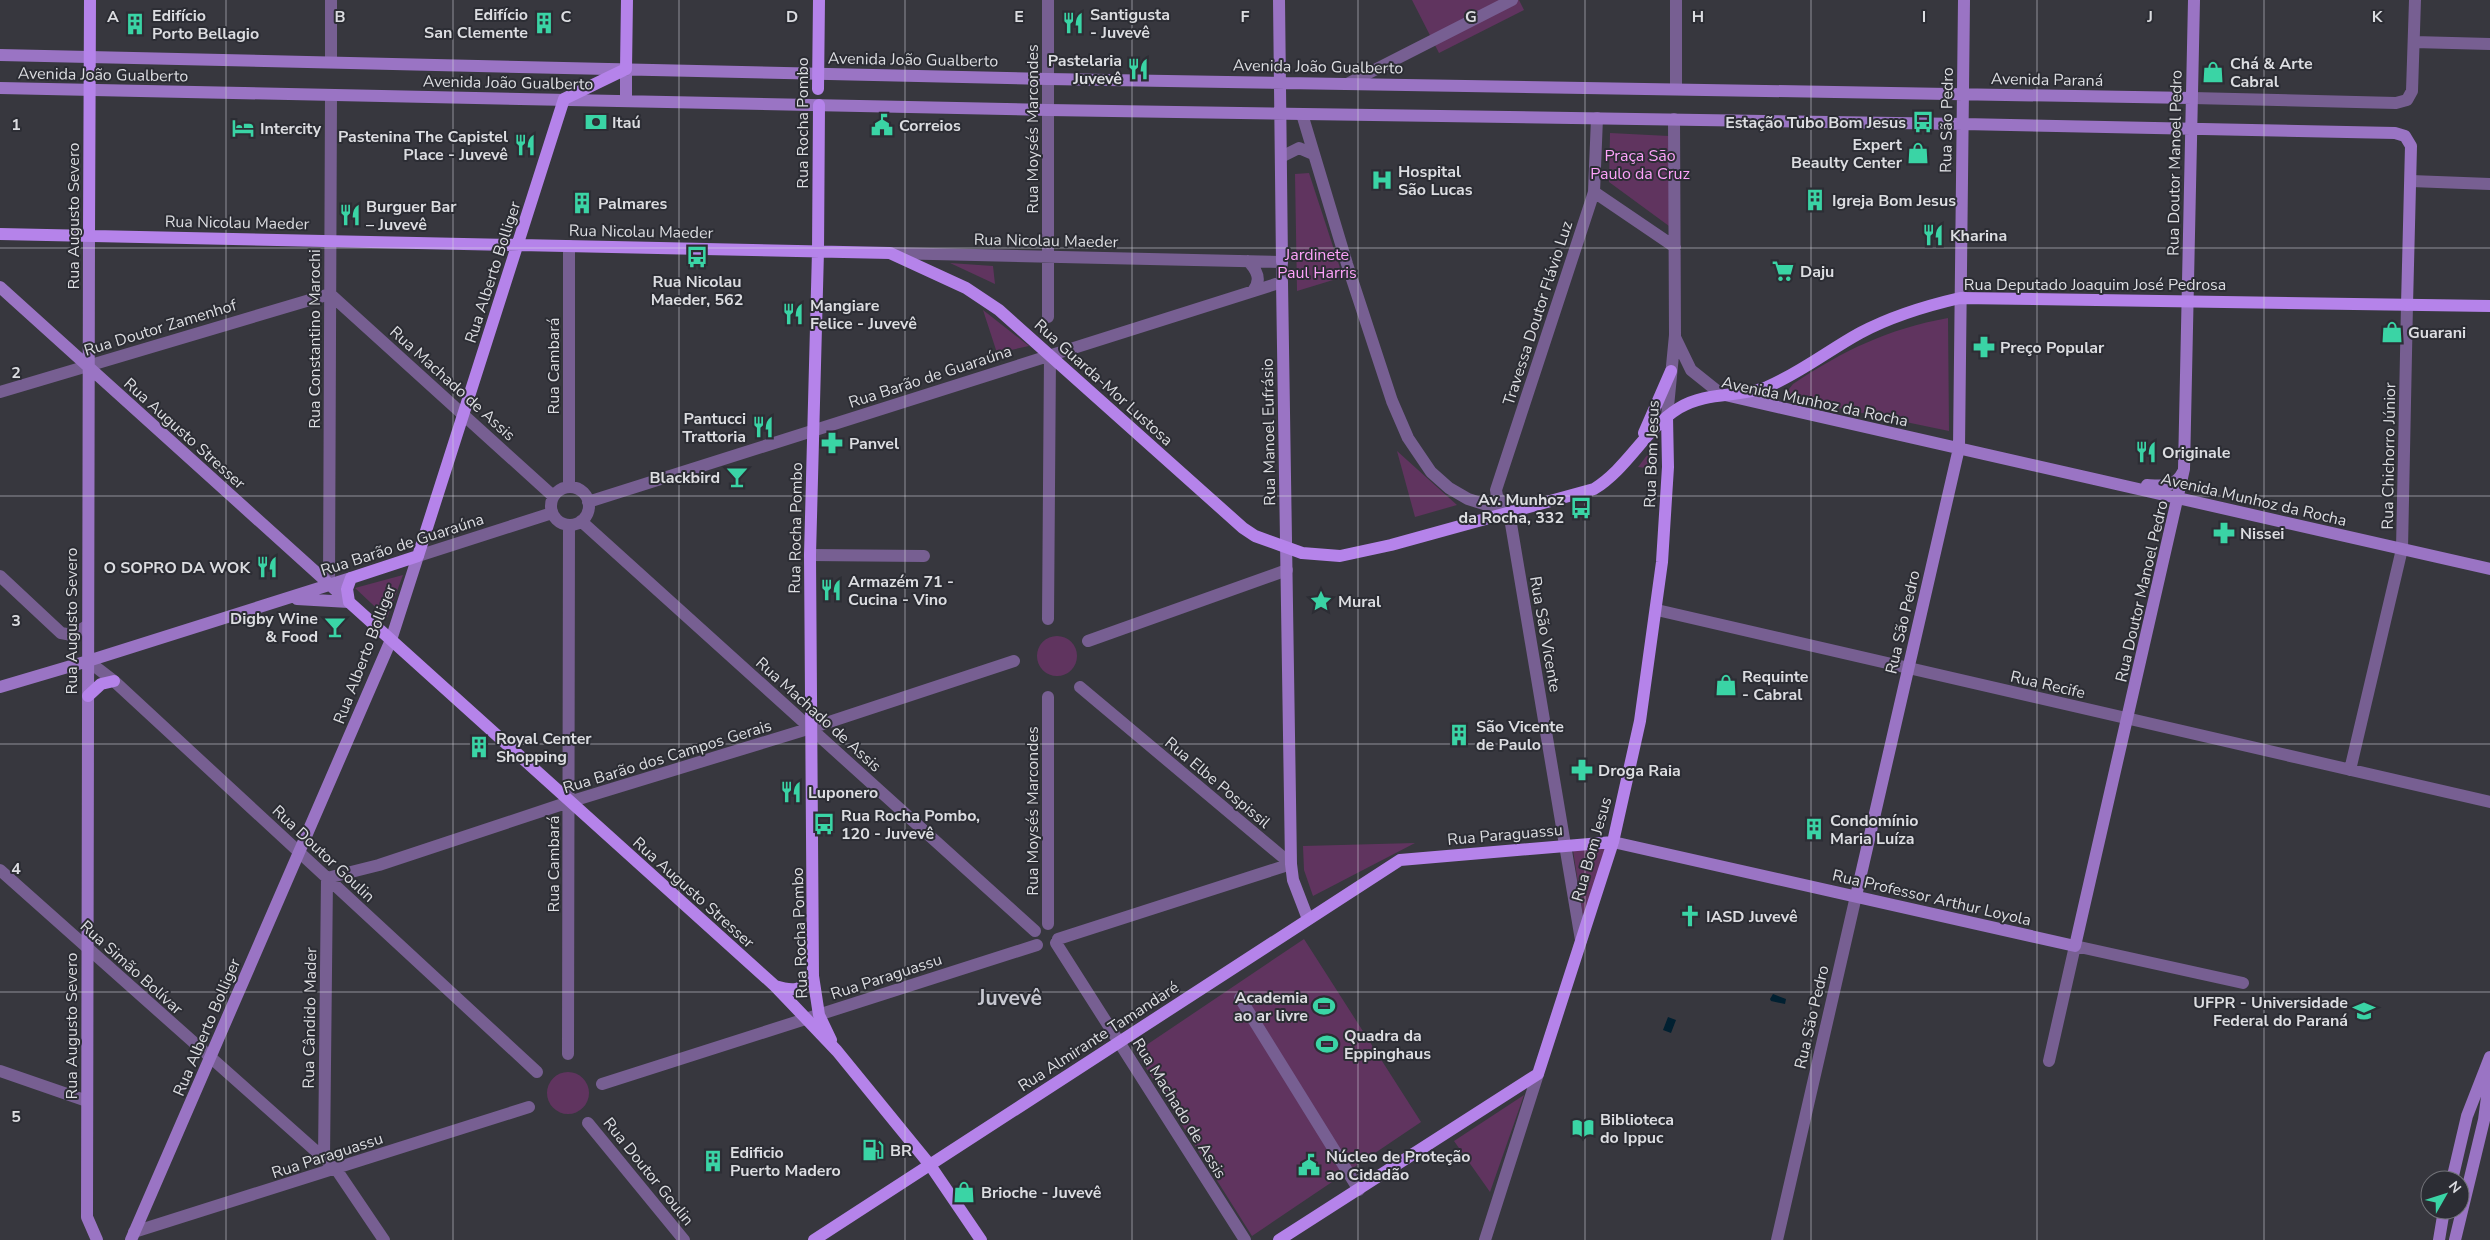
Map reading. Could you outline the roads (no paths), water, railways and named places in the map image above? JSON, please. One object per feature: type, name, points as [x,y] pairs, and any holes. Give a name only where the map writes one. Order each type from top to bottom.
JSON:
[{"type":"main road","name":"Rua Augusto Severo","points":[[89,235],[90,0]]},
{"type":"main road","points":[[564,99],[626,69],[628,0]]},
{"type":"main road","name":"Rua Rocha Pombo","points":[[818,89],[819,0]]},
{"type":"main road","name":"Rua Alberto Bolliger","points":[[418,556],[564,99]]},
{"type":"main road","name":"Rua Rocha Pombo","points":[[818,105],[818,251],[810,555],[813,976],[819,1015],[837,1051]]},
{"type":"main road","name":"Rua Nicolau Maeder","points":[[0,234],[890,253]]},
{"type":"main road","name":"Rua Guarda-Mor Lustosa","points":[[890,253],[966,288],[1005,316],[1230,519],[1256,536],[1286,548]]},
{"type":"main road","name":"Rua Deputado Joaquim José Pedrosa","points":[[1720,394],[1740,394],[1766,387],[1880,323],[1916,309],[1960,298],[2490,306]]},
{"type":"main road","points":[[1639,444],[1671,371]]},
{"type":"main road","name":"Avenida Munhoz da Rocha","points":[[1509,512],[1594,489],[1615,473],[1639,444],[1667,417],[1688,403],[1720,394]]},
{"type":"main road","name":"Rua Bom Jesus","points":[[1538,1074],[1613,842],[1638,730],[1657,610],[1668,467],[1667,417]]},
{"type":"main road","points":[[1286,548],[1317,556],[1352,554],[1509,512]]},
{"type":"main road","name":"Rua Barão de Guaraúna","points":[[350,578],[418,556]]},
{"type":"main road","points":[[349,602],[347,589],[350,578]]},
{"type":"main road","name":"Rua Augusto Stresser","points":[[349,602],[774,986],[837,1051],[930,1164],[981,1240]]},
{"type":"main road","points":[[88,696],[101,684],[114,681]]},
{"type":"main road","name":"Rua Paraguassu","points":[[1400,860],[1613,842]]},
{"type":"main road","name":"Rua Almirante Tamandaré","points":[[814,1240],[1400,860]]},
{"type":"main road","points":[[774,986],[786,990],[798,990],[809,984],[813,976]]},
{"type":"main road","points":[[1279,1240],[1538,1074]]},
{"type":"street","points":[[331,0],[331,62]]},
{"type":"street","name":"Rua Moysés Marcondes","points":[[1048,0],[1048,317]]},
{"type":"street","name":"Rua Manoel Eufrásio","points":[[1279,0],[1291,864]]},
{"type":"street","points":[[1349,83],[1512,0]]},
{"type":"street","points":[[1676,0],[1676,89]]},
{"type":"street","name":"Rua São Pedro","points":[[1777,1240],[1959,448],[1964,0]]},
{"type":"street","name":"Rua Doutor Manoel Pedro","points":[[2049,1061],[2179,499],[2184,469],[2194,0]]},
{"type":"street","points":[[2415,0],[2414,42],[2490,44]]},
{"type":"street","name":"Avenida Paraná","points":[[1676,89],[2396,103],[2407,100],[2412,91],[2414,42]]},
{"type":"street","name":"Avenida João Gualberto","points":[[0,55],[818,74],[1676,89]]},
{"type":"street","points":[[626,69],[626,101]]},
{"type":"street","name":"Avenida João Gualberto","points":[[0,88],[1048,110],[1674,119]]},
{"type":"street","name":"Rua Rocha Pombo","points":[[818,89],[818,105]]},
{"type":"street","name":"Rua Constantino Marochi","points":[[330,584],[331,94]]},
{"type":"street","points":[[1302,114],[1392,401],[1408,438],[1431,472],[1449,488],[1468,499],[1509,512]]},
{"type":"street","name":"Travessa Doutor Flávio Luz","points":[[1509,512],[1497,496],[1496,490],[1594,192],[1597,118]]},
{"type":"street","points":[[1674,119],[2191,128]]},
{"type":"street","name":"Rua Bom Jesus","points":[[1667,417],[1675,335],[1674,119]]},
{"type":"street","name":"Rua Chichorro Júnior","points":[[2191,128],[2395,133],[2408,138],[2411,146],[2402,549],[2350,770]]},
{"type":"street","points":[[1281,156],[1299,148],[1313,154]]},
{"type":"street","points":[[2411,181],[2490,184]]},
{"type":"street","points":[[1594,192],[1675,247]]},
{"type":"street","name":"Rua Augusto Severo","points":[[89,235],[87,1217],[97,1240]]},
{"type":"street","name":"Rua Cambará","points":[[569,246],[569,487]]},
{"type":"street","name":"Rua Nicolau Maeder","points":[[890,253],[1282,262]]},
{"type":"street","points":[[1248,261],[1256,271],[1258,278],[1257,286],[1253,291]]},
{"type":"street","name":"Rua Barão de Guaraúna","points":[[588,502],[1282,282]]},
{"type":"street","name":"Rua Augusto Stresser","points":[[0,287],[349,602]]},
{"type":"street","name":"Rua Doutor Zamenhof","points":[[0,392],[330,294]]},
{"type":"street","name":"Rua Machado de Assis","points":[[330,294],[553,496]]},
{"type":"street","name":"Rua Bom Jesus","points":[[1675,335],[1691,370],[1720,394]]},
{"type":"street","points":[[1048,619],[1050,355]]},
{"type":"street","name":"Avenida Munhoz da Rocha","points":[[1720,394],[2490,569]]},
{"type":"street","points":[[2102,481],[2170,485],[2180,479],[2184,469]]},
{"type":"street","points":[[569,487],[579,489],[588,502],[588,512],[581,521],[569,525],[559,522],[552,513],[551,504],[553,496],[558,491],[569,487]]},
{"type":"street","name":"Rua São Vicente","points":[[1509,512],[1581,940]]},
{"type":"street","name":"Rua Barão de Guaraúna","points":[[418,556],[552,513]]},
{"type":"street","name":"Rua Machado de Assis","points":[[581,521],[1035,931]]},
{"type":"street","name":"Rua Cambará","points":[[568,1054],[570,802],[569,525]]},
{"type":"street","points":[[810,555],[924,556]]},
{"type":"street","name":"Rua Alberto Bolliger","points":[[133,1236],[391,640],[418,556]]},
{"type":"street","points":[[399,562],[406,571],[408,586]]},
{"type":"street","points":[[1088,641],[1287,570]]},
{"type":"street","points":[[0,576],[61,633],[72,635],[87,626]]},
{"type":"street","name":"Rua Barão de Guaraúna","points":[[0,686],[88,661],[350,578]]},
{"type":"street","name":"Rua Barão de Guaraúna","points":[[262,606],[308,598],[349,602]]},
{"type":"street","name":"Rua Recife","points":[[1657,610],[2490,802]]},
{"type":"street","name":"Rua Doutor Goulin","points":[[88,661],[114,681],[537,1072]]},
{"type":"street","name":"Rua Barão dos Campos Gerais","points":[[327,878],[380,866],[570,802],[811,728],[1014,661]]},
{"type":"street","name":"Rua Elbe Pospissil","points":[[1080,687],[1291,864]]},
{"type":"street","name":"Rua Moysés Marcondes","points":[[1048,697],[1048,924]]},
{"type":"street","name":"Rua Professor Arthur Loyola","points":[[1613,842],[2243,983]]},
{"type":"street","points":[[1057,941],[1057,931],[1048,924],[1041,926],[1035,931],[1034,938],[1037,945],[1047,949],[1057,941],[1291,864],[1293,880],[1308,919]]},
{"type":"street","name":"Rua Simão Bolívar","points":[[0,870],[87,950],[336,1169],[384,1240]]},
{"type":"street","name":"Rua Cândido Mader","points":[[324,1158],[327,878]]},
{"type":"street","name":"Rua Machado de Assis","points":[[1057,941],[1245,1240]]},
{"type":"street","name":"Rua Paraguassu","points":[[602,1084],[1037,945]]},
{"type":"street","points":[[1240,998],[1359,1190]]},
{"type":"street","points":[[2454,1170],[2467,1116],[2490,1057]]},
{"type":"street","points":[[0,1071],[87,1101]]},
{"type":"street","name":"Rua Bom Jesus","points":[[1485,1240],[1538,1074]]},
{"type":"street","points":[[2455,1240],[2484,1120],[2490,1074]]},
{"type":"street","name":"Rua Paraguassu","points":[[133,1236],[529,1107]]},
{"type":"street","name":"Rua Doutor Goulin","points":[[588,1123],[684,1240]]},
{"type":"street","points":[[2439,1240],[2442,1220]]},
{"type":"water","points":[[1773,994],[1786,999],[1785,1004],[1771,1001],[1770,999]]},
{"type":"water","points":[[1668,1017],[1676,1020],[1671,1033],[1663,1030]]},
{"type":"place","name":"Edifício San Clemente","points":[[544,23]]},
{"type":"place","name":"Santigusta - Juvevê","points":[[1073,23]]},
{"type":"place","name":"Edifício Porto Bellagio","points":[[135,24]]},
{"type":"place","name":"Pastelaria Juvevê","points":[[1138,69]]},
{"type":"place","name":"Chá & Arte Cabral","points":[[2213,72]]},
{"type":"place","name":"Itaú","points":[[596,122]]},
{"type":"place","name":"Estação Tubo Bom Jesus","points":[[1923,122]]},
{"type":"place","name":"Correios","points":[[882,125]]},
{"type":"place","name":"Intercity","points":[[243,128]]},
{"type":"place","name":"Pastenina The Capistel Place - Juvevê","points":[[525,145]]},
{"type":"place","name":"Expert Beaulty Center","points":[[1918,153]]},
{"type":"place","name":"Hospital São Lucas","points":[[1382,180]]},
{"type":"place","name":"Igreja Bom Jesus","points":[[1815,200]]},
{"type":"place","name":"Palmares","points":[[582,203]]},
{"type":"place","name":"Burguer Bar – Juvevê","points":[[350,215]]},
{"type":"place","name":"Kharina","points":[[1933,235]]},
{"type":"place","name":"Rua Nicolau Maeder, 562","points":[[697,257]]},
{"type":"place","name":"Daju","points":[[1783,271]]},
{"type":"place","name":"Mangiare Felice - Juvevê","points":[[793,314]]},
{"type":"place","name":"Guarani","points":[[2392,332]]},
{"type":"place","name":"Preço Popular","points":[[1984,347]]},
{"type":"place","name":"Pantucci Trattoria","points":[[763,427]]},
{"type":"place","name":"Panvel","points":[[832,443]]},
{"type":"place","name":"Originale","points":[[2146,452]]},
{"type":"place","name":"Blackbird","points":[[737,477]]},
{"type":"place","name":"Av. Munhoz da Rocha, 332","points":[[1581,508]]},
{"type":"place","name":"Nissei","points":[[2224,533]]},
{"type":"place","name":"O SOPRO DA WOK","points":[[267,567]]},
{"type":"place","name":"Armazém 71 - Cucina - Vino","points":[[831,590]]},
{"type":"place","name":"Mural","points":[[1321,601]]},
{"type":"place","name":"Digby Wine & Food","points":[[335,627]]},
{"type":"place","name":"Requinte - Cabral","points":[[1726,685]]},
{"type":"place","name":"São Vicente de Paulo","points":[[1459,735]]},
{"type":"place","name":"Royal Center Shopping","points":[[479,747]]},
{"type":"place","name":"Droga Raia","points":[[1582,770]]},
{"type":"place","name":"Luponero","points":[[791,792]]},
{"type":"place","name":"Rua Rocha Pombo, 120 - Juvevê","points":[[824,824]]},
{"type":"place","name":"Condomínio Maria Luíza","points":[[1814,829]]},
{"type":"place","name":"IASD Juvevê","points":[[1690,916]]},
{"type":"place","name":"Academia ao ar livre","points":[[1324,1006]]},
{"type":"place","name":"UFPR - Universidade Federal do Paraná","points":[[2364,1011]]},
{"type":"place","name":"Quadra da Eppinghaus","points":[[1327,1044]]},
{"type":"place","name":"Biblioteca do Ippuc","points":[[1583,1128]]},
{"type":"place","name":"BR","points":[[873,1150]]},
{"type":"place","name":"Edificio Puerto Madero","points":[[713,1161]]},
{"type":"place","name":"Núcleo de Proteção ao Cidadão","points":[[1309,1165]]},
{"type":"place","name":"Brioche - Juvevê","points":[[964,1192]]},
{"type":"district","name":"Juvevê","points":[[1010,998]]},
{"type":"park label","name":"Praça São Paulo da Cruz","points":[[1640,164]]},
{"type":"park label","name":"Jardinete Paul Harris","points":[[1317,263]]}]
